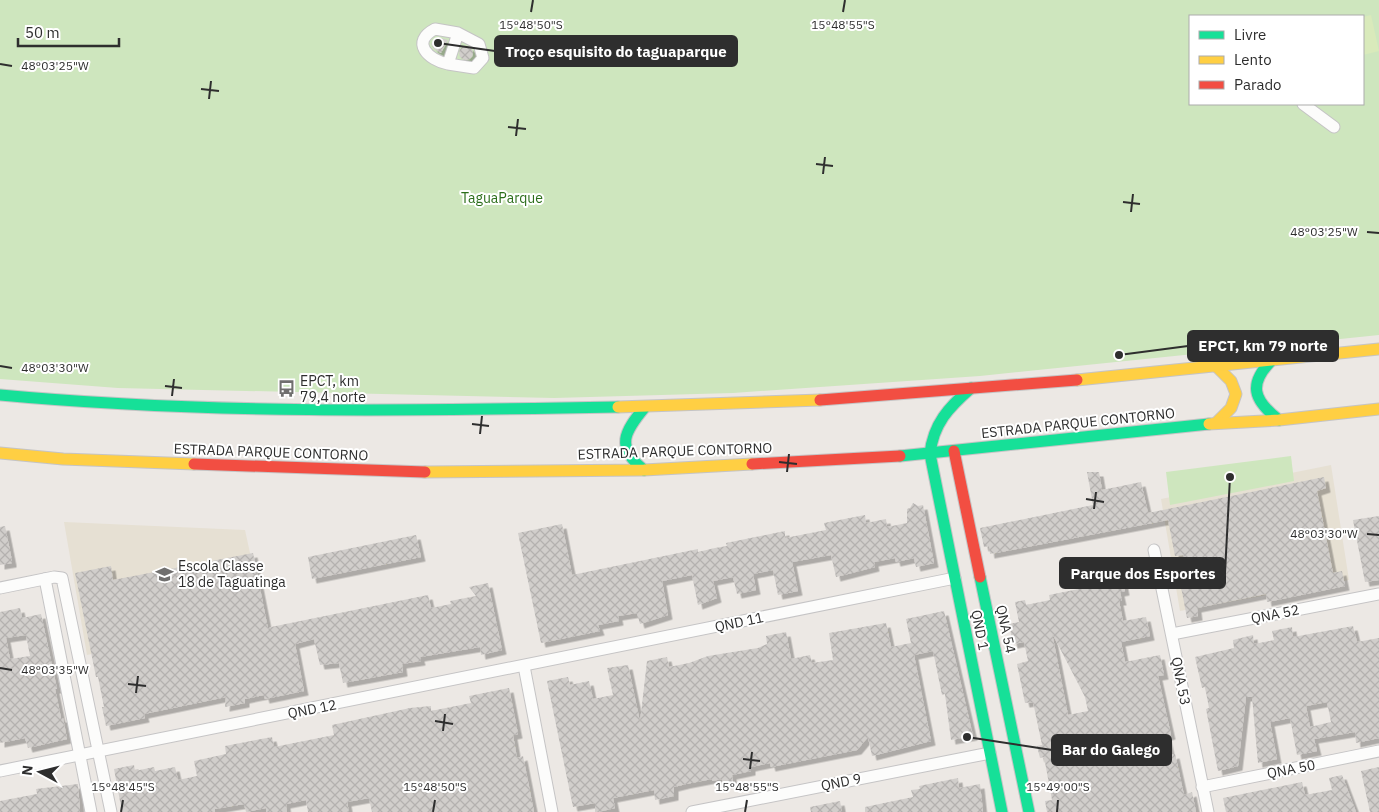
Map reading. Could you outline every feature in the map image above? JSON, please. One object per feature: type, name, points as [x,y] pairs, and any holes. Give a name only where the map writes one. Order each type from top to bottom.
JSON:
[{"type":"main road","points":[[0,395],[95,402],[317,410],[645,408],[884,396],[1216,366],[1379,349]]},
{"type":"main road","points":[[1272,360],[1258,373],[1256,390],[1264,409],[1279,420]]},
{"type":"main road","points":[[1216,366],[1232,381],[1237,398],[1233,408],[1216,423]]},
{"type":"main road","points":[[930,454],[930,441],[937,423],[949,406],[971,388]]},
{"type":"main road","points":[[644,470],[629,459],[625,444],[628,430],[645,408]]},
{"type":"main road","name":"ESTRADA PARQUE CONTORNO","points":[[0,453],[73,459],[403,472],[644,470],[930,454],[1216,423],[1279,420],[1379,409]]},
{"type":"main road","name":"QNA 54","points":[[954,451],[1029,812]]},
{"type":"main road","name":"QND 1","points":[[930,454],[1002,812]]},
{"type":"main road","points":[[944,526],[951,520],[969,523]]},
{"type":"street","points":[[435,29],[458,33],[479,44],[483,58],[474,68],[448,64],[427,55],[423,48],[423,40],[428,33],[435,29]]},
{"type":"street","points":[[448,64],[458,33]]},
{"type":"street","points":[[1304,105],[1334,128]]},
{"type":"street","name":"QNA 53","points":[[1154,550],[1208,812]]},
{"type":"street","points":[[0,588],[45,578],[61,577],[111,812]]},
{"type":"street","points":[[45,578],[91,812]]},
{"type":"street","name":"QND 11","points":[[524,666],[954,578]]},
{"type":"street","name":"QNA 52","points":[[1172,634],[1379,594]]},
{"type":"street","points":[[524,666],[552,812]]},
{"type":"street","name":"QND 12","points":[[0,771],[524,666]]},
{"type":"street","name":"QNA 50","points":[[1202,787],[1379,751]]},
{"type":"street","name":"QND 9","points":[[692,812],[990,753]]},
{"type":"shaded area","points":[[1331,465],[1349,580],[1180,611],[1161,499]]},
{"type":"shaded area","name":"Escola Classe 18 de Taguatinga","points":[[64,522],[245,530],[264,618],[87,655]]},
{"type":"green space","name":"TaguaParque","points":[[0,0],[1379,0],[1379,335],[980,376],[733,393],[554,398],[118,388],[0,379]]},
{"type":"green space","points":[[1371,15],[1379,51],[1364,55],[1364,17]]},
{"type":"green space","points":[[1291,456],[1294,481],[1170,505],[1166,472]]},
{"type":"building","points":[[437,37],[448,40],[441,53],[434,49],[431,44]]},
{"type":"building","points":[[463,46],[469,46],[473,53],[469,60],[463,60],[459,56],[459,50]]},
{"type":"building","points":[[1087,472],[1099,472],[1102,490],[1141,482],[1148,513],[1324,477],[1326,488],[1317,491],[1333,573],[1342,571],[1345,586],[1267,602],[1266,594],[1197,608],[1198,616],[1187,618],[1181,587],[1190,586],[1183,555],[1175,556],[1168,520],[990,554],[989,546],[984,547],[980,528],[1093,505]]},
{"type":"building","points":[[913,503],[918,506],[923,505],[934,563],[916,567],[914,558],[896,562],[895,558],[874,562],[875,567],[836,577],[831,555],[792,562],[798,591],[778,595],[773,570],[753,574],[756,590],[737,594],[733,577],[713,581],[717,598],[698,605],[692,575],[662,581],[668,615],[640,624],[637,613],[618,616],[619,621],[598,625],[600,631],[541,643],[518,533],[562,524],[572,575],[698,549],[698,552],[727,546],[726,543],[785,531],[785,538],[826,530],[824,523],[865,515],[866,523],[886,519],[887,527],[907,523],[907,509]]},
{"type":"building","points":[[1379,516],[1379,580],[1365,582],[1353,520]]},
{"type":"building","points":[[5,526],[12,563],[0,565],[0,527]]},
{"type":"building","points":[[416,535],[421,557],[312,579],[308,557]]},
{"type":"building","points":[[253,553],[268,629],[428,595],[431,608],[451,604],[450,601],[476,596],[469,587],[488,583],[502,650],[481,655],[480,647],[420,657],[421,661],[402,664],[403,672],[343,683],[339,663],[320,665],[314,639],[295,644],[304,691],[265,699],[264,695],[245,699],[245,703],[225,707],[226,697],[144,714],[145,718],[106,726],[98,677],[96,677],[75,573],[111,566],[113,580]]},
{"type":"building","points":[[1123,580],[1125,591],[1120,592],[1122,601],[1119,601],[1123,621],[1146,617],[1150,636],[1121,642],[1125,662],[1160,655],[1164,675],[1158,676],[1171,735],[1167,736],[1171,755],[1175,754],[1184,795],[1192,792],[1196,812],[1047,812],[1045,801],[1052,800],[1044,757],[1040,758],[1037,746],[1042,745],[1033,702],[1025,703],[1017,664],[1028,661],[1024,642],[1013,644],[1009,624],[1019,622],[1015,602],[1025,600],[1026,605],[1050,600],[1049,595]],"holes":[[[1052,633],[1085,697],[1088,711],[1068,715]]]},
{"type":"building","points":[[20,608],[22,618],[41,614],[57,689],[55,689],[61,718],[63,718],[67,739],[28,748],[25,738],[0,743],[0,612]],"holes":[[[26,635],[30,656],[10,659],[6,638]]]},
{"type":"building","points":[[944,611],[973,736],[951,740],[945,694],[942,695],[933,651],[914,655],[931,741],[872,756],[868,737],[857,750],[771,767],[770,763],[751,767],[751,771],[732,775],[733,783],[723,785],[722,779],[712,781],[712,779],[686,784],[674,787],[674,796],[655,800],[654,790],[613,798],[615,808],[598,812],[595,812],[595,803],[573,807],[547,681],[568,677],[570,685],[589,681],[593,699],[613,695],[607,668],[628,665],[640,722],[647,661],[667,657],[669,667],[689,663],[708,656],[758,648],[767,644],[766,636],[786,632],[791,659],[810,655],[812,663],[833,660],[829,633],[886,623],[891,647],[911,643],[906,619]]},
{"type":"building","points":[[1353,626],[1357,642],[1379,638],[1379,738],[1356,743],[1355,732],[1314,739],[1317,751],[1297,755],[1290,718],[1270,722],[1277,759],[1258,763],[1252,697],[1246,697],[1238,766],[1218,771],[1206,709],[1209,708],[1205,687],[1202,688],[1195,657],[1234,648],[1233,640],[1253,635],[1254,644],[1274,640],[1272,631],[1292,627],[1293,637]],"holes":[[[1327,702],[1331,722],[1310,727],[1306,706]]]},
{"type":"building","points":[[509,688],[518,734],[513,735],[517,758],[523,756],[534,812],[372,812],[369,798],[347,802],[349,812],[308,812],[306,800],[286,804],[287,812],[266,812],[266,808],[246,812],[244,804],[215,809],[215,812],[122,812],[114,769],[134,765],[135,771],[154,767],[155,771],[175,767],[178,780],[197,776],[194,761],[226,754],[225,746],[272,737],[274,747],[334,735],[332,725],[410,708],[431,706],[431,711],[471,703],[469,696]]},
{"type":"building","points":[[1379,767],[1379,812],[1370,812],[1361,771]]},
{"type":"building","points":[[1342,775],[1356,812],[1226,812],[1223,798],[1302,782],[1305,795],[1332,790],[1329,778]]},
{"type":"building","points":[[958,778],[959,788],[980,784],[983,812],[865,812],[865,807],[913,797],[911,790],[920,789],[919,786]]},
{"type":"building","points":[[78,784],[80,812],[0,812],[0,801],[37,794],[36,789]]},
{"type":"building","points":[[840,801],[842,812],[811,812],[810,807]]},
{"type":"traffic: fast","points":[[1272,360],[1259,377],[1257,392],[1264,406],[1279,420]]},
{"type":"traffic: fast","points":[[930,454],[938,425],[949,409],[971,388]]},
{"type":"traffic: fast","points":[[0,395],[154,405],[309,410],[618,407]]},
{"type":"traffic: fast","points":[[644,470],[629,454],[626,447],[626,439],[632,424],[645,407]]},
{"type":"traffic: fast","points":[[900,456],[1209,424]]},
{"type":"traffic: fast","points":[[930,454],[1002,812]]},
{"type":"traffic: fast","points":[[980,577],[1029,812]]},
{"type":"traffic: slow","points":[[1077,380],[1379,349]]},
{"type":"traffic: slow","points":[[1216,366],[1231,381],[1236,394],[1231,408],[1216,423]]},
{"type":"traffic: slow","points":[[618,407],[820,400]]},
{"type":"traffic: slow","points":[[1209,424],[1279,420],[1379,409]]},
{"type":"traffic: slow","points":[[0,453],[63,459],[194,464]]},
{"type":"traffic: slow","points":[[425,472],[644,470],[752,464]]},
{"type":"traffic: jam","points":[[820,400],[1077,380]]},
{"type":"traffic: jam","points":[[954,451],[980,577]]},
{"type":"traffic: jam","points":[[752,464],[900,456]]},
{"type":"traffic: jam","points":[[194,464],[425,472]]},
{"type":"place","name":"Troço esquisito do taguaparque","points":[[438,43]]},
{"type":"place","name":"EPCT, km 79 norte","points":[[1119,355]]},
{"type":"place","name":"EPCT, km 79,4 norte","points":[[286,389]]},
{"type":"place","name":"Parque dos Esportes","points":[[1230,477]]},
{"type":"place","name":"Escola Classe 18 de Taguatinga","points":[[164,574]]},
{"type":"place","name":"Bar do Galego","points":[[967,737]]}]
